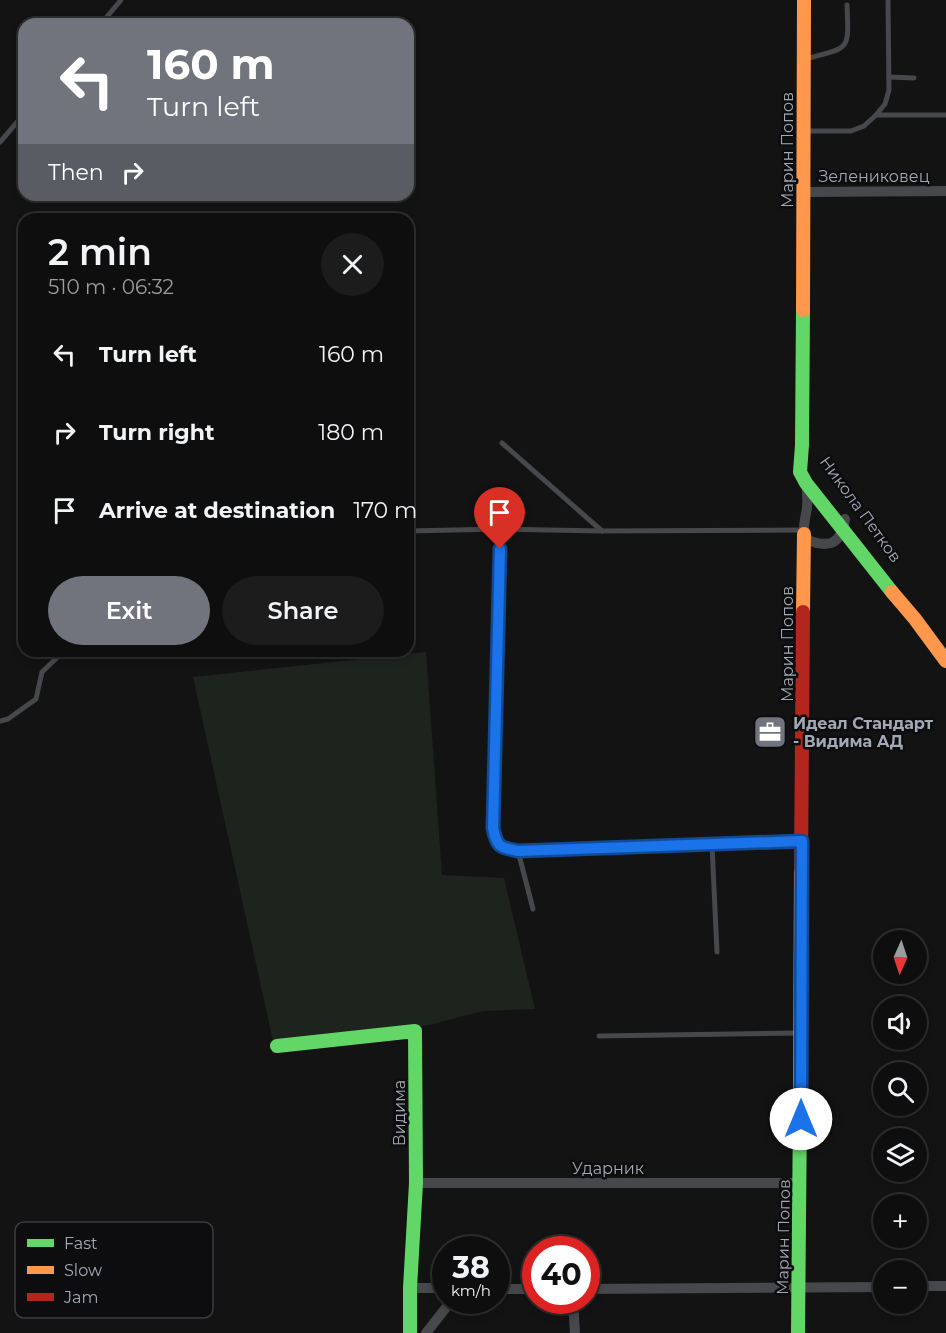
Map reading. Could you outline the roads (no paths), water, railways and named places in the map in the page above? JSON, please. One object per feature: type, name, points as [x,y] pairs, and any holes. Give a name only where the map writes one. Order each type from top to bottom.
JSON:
[{"type":"street","name":"Марин Попов","points":[[802,445],[804,0]]},
{"type":"street","name":"Зелениковец","points":[[803,192],[946,191]]},
{"type":"street","name":"Никола Петков","points":[[802,445],[800,472],[806,483],[829,505]]},
{"type":"street","name":"Никола Петков","points":[[802,445],[809,469],[829,505],[844,525],[882,564],[915,619],[946,661]]},
{"type":"street","points":[[806,483],[808,494],[804,532],[808,539],[813,542],[832,543],[837,539],[844,525]]},
{"type":"street","points":[[806,513],[829,505]]},
{"type":"street","name":"Марин Попов","points":[[798,1333],[804,532]]},
{"type":"street","points":[[804,566],[812,555],[825,544]]},
{"type":"street","name":"Видима","points":[[277,1046],[415,1031],[416,1183],[410,1333]]},
{"type":"street","name":"Ударник","points":[[416,1183],[800,1183]]},
{"type":"street","points":[[927,1286],[946,1286]]},
{"type":"street","points":[[600,1289],[873,1287]]},
{"type":"street","points":[[410,1288],[432,1288]]},
{"type":"street","points":[[426,1333],[441,1314]]},
{"type":"street","points":[[573,1314],[574,1333]]},
{"type":"lane","points":[[106,18],[122,0]]},
{"type":"lane","points":[[803,131],[851,132],[864,126],[885,104],[889,90],[888,0]]},
{"type":"lane","points":[[804,60],[840,50],[845,45],[848,37],[847,5]]},
{"type":"lane","points":[[889,77],[914,78]]},
{"type":"lane","points":[[876,115],[946,115]]},
{"type":"lane","points":[[0,142],[18,121]]},
{"type":"lane","points":[[502,443],[602,531]]},
{"type":"lane","points":[[500,529],[493,828],[496,841],[501,847],[518,851],[802,841]]},
{"type":"lane","points":[[414,530],[804,532]]},
{"type":"lane","points":[[0,721],[8,719],[36,699],[42,672],[58,657]]},
{"type":"lane","points":[[712,845],[717,952]]},
{"type":"lane","points":[[518,851],[533,909]]},
{"type":"lane","points":[[599,1036],[801,1033]]},
{"type":"place","name":"Идеал Стандарт - Видима АД","points":[[770,732]]}]
